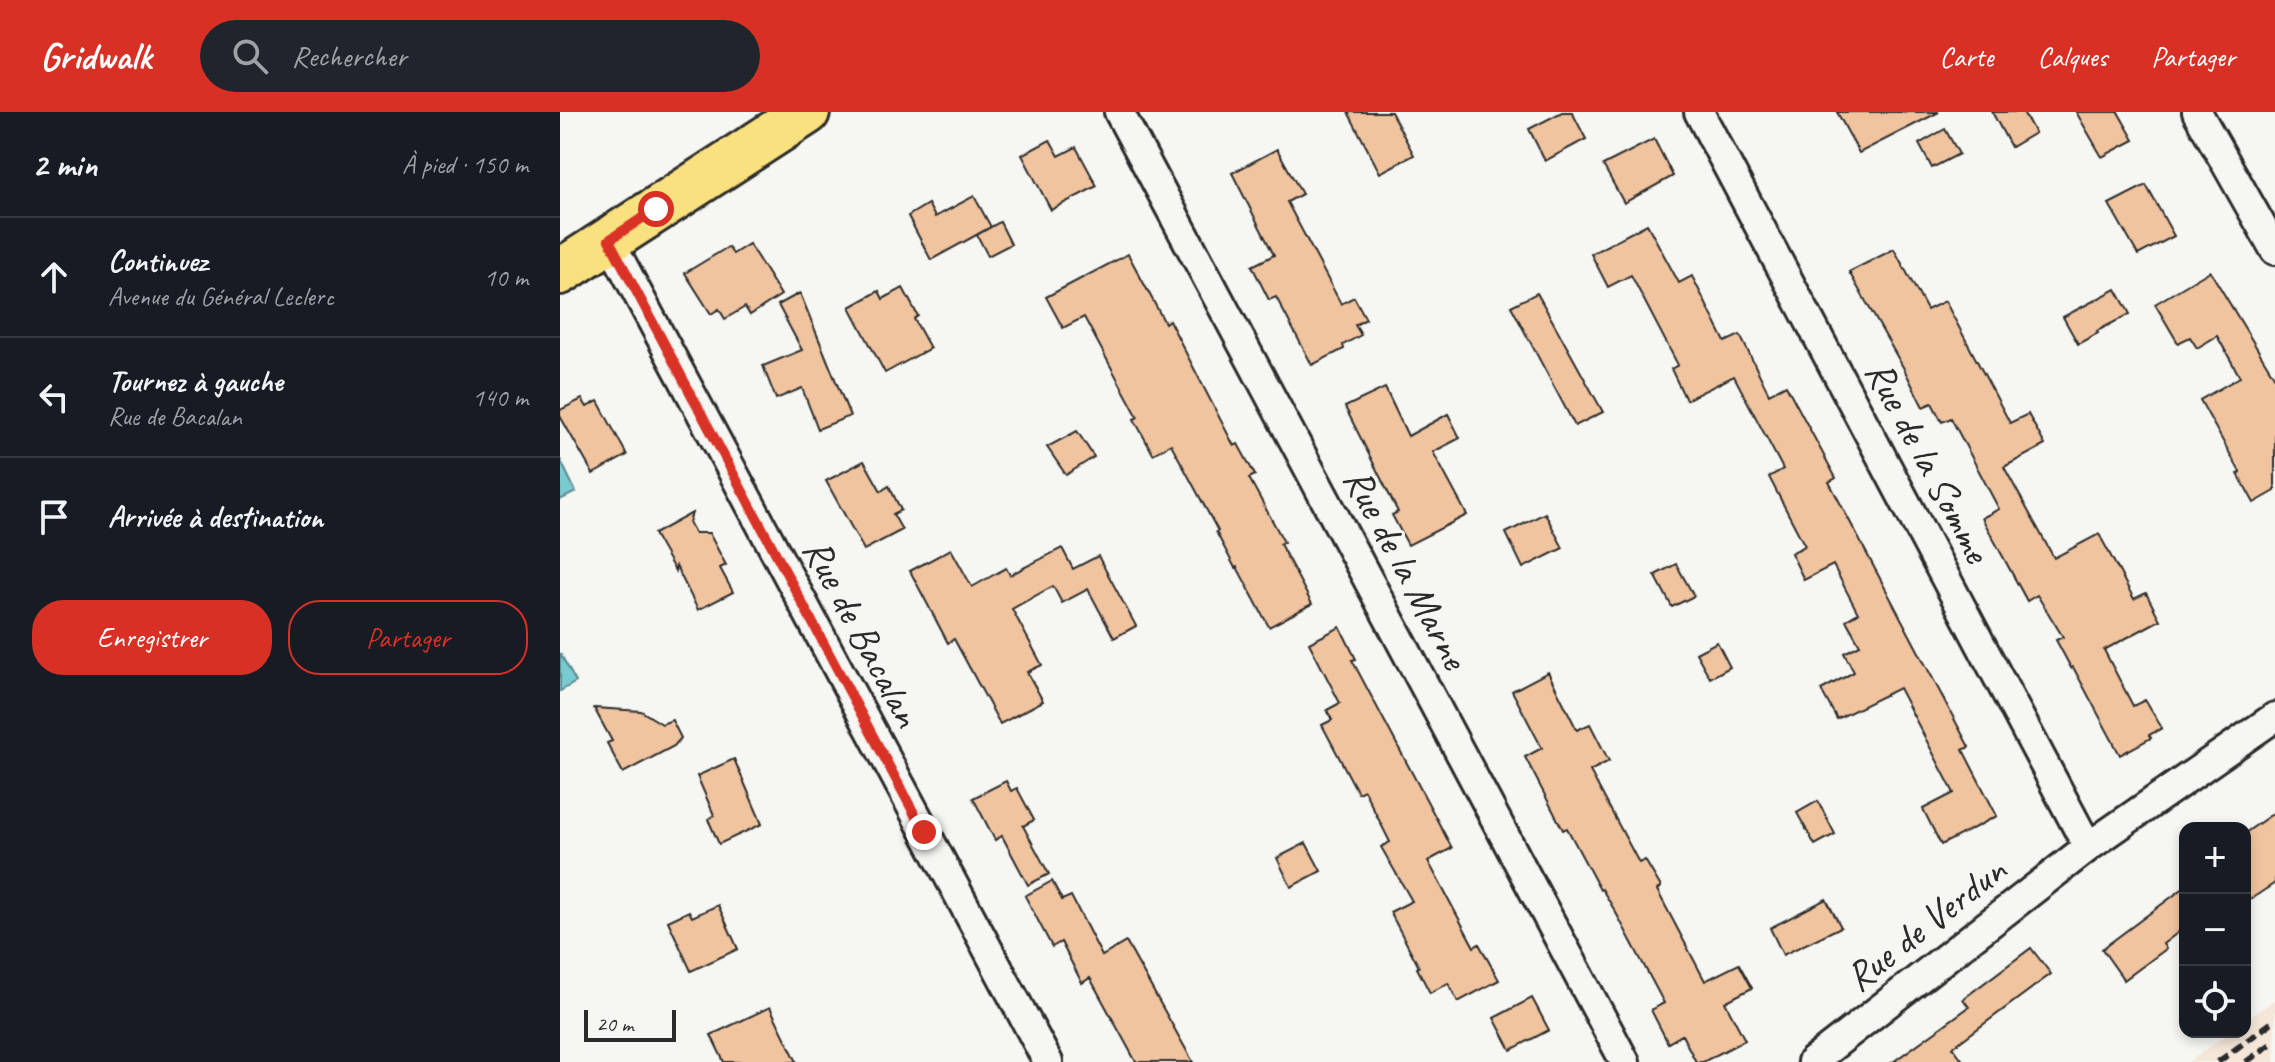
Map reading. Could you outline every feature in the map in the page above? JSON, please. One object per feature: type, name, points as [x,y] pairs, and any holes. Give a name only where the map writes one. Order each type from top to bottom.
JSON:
[{"type":"main road","points":[[560,272],[807,112]]},
{"type":"street","name":"Rue de la Marne","points":[[1119,112],[1625,1062]]},
{"type":"street","name":"Rue de la Somme","points":[[1699,112],[2088,847]]},
{"type":"street","points":[[2197,112],[2275,250]]},
{"type":"street","name":"Rue de Bacalan","points":[[609,240],[1048,1062]]},
{"type":"street","name":"Rue de Verdun","points":[[1812,1062],[2088,847],[2275,717]]},
{"type":"shaded area","points":[[2275,999],[2275,1062],[2189,1062],[2222,1038],[2251,1038],[2251,1017]]},
{"type":"water","points":[[560,459],[576,492],[560,500]]},
{"type":"water","points":[[560,653],[576,682],[560,691]]},
{"type":"building","points":[[1348,112],[1391,112],[1414,155],[1380,173]]},
{"type":"building","points":[[1562,112],[1572,112],[1586,139],[1545,161],[1529,129]]},
{"type":"building","points":[[1837,112],[1939,112],[1859,153]]},
{"type":"building","points":[[1992,112],[2023,112],[2035,133],[2011,147]]},
{"type":"building","points":[[2076,112],[2118,112],[2134,140],[2102,157]]},
{"type":"building","points":[[1945,129],[1959,154],[1932,168],[1919,144]]},
{"type":"building","points":[[1654,139],[1673,176],[1624,203],[1603,165]]},
{"type":"building","points":[[1050,140],[1059,156],[1076,147],[1097,186],[1051,210],[1022,155]]},
{"type":"building","points":[[1277,149],[1302,194],[1287,202],[1341,304],[1354,297],[1366,319],[1355,325],[1361,335],[1343,345],[1344,349],[1312,365],[1276,297],[1269,300],[1252,266],[1274,255],[1232,173]]},
{"type":"building","points":[[2146,185],[2174,236],[2138,255],[2109,204]]},
{"type":"building","points":[[974,196],[991,227],[931,260],[908,216],[928,204],[935,217]]},
{"type":"building","points":[[1000,222],[1011,244],[988,256],[977,235]]},
{"type":"building","points":[[1647,224],[1679,283],[1692,276],[1725,342],[1740,335],[1769,394],[1786,385],[1836,478],[1829,482],[1969,747],[1963,750],[1997,816],[1941,845],[1923,809],[1954,793],[1899,688],[1837,719],[1821,690],[1854,672],[1844,653],[1860,645],[1846,620],[1858,613],[1833,565],[1804,580],[1791,553],[1805,546],[1769,477],[1783,469],[1734,376],[1686,400],[1671,369],[1678,365],[1631,275],[1608,287],[1591,254]]},
{"type":"building","points":[[749,244],[781,295],[750,315],[745,307],[725,319],[719,309],[711,314],[685,273],[728,247],[733,254]]},
{"type":"building","points":[[1894,249],[1927,310],[1945,301],[2010,423],[2028,414],[2045,445],[2004,467],[2054,558],[2099,534],[2134,599],[2146,593],[2160,620],[2104,650],[2133,706],[2145,700],[2162,728],[2149,735],[2151,738],[2120,755],[2056,640],[2063,637],[2037,595],[2027,601],[1982,518],[1999,509],[1951,418],[1942,422],[1932,403],[1923,407],[1849,272]]},
{"type":"building","points":[[1128,254],[1165,323],[1169,320],[1234,446],[1238,444],[1255,475],[1249,478],[1284,542],[1280,544],[1312,604],[1269,627],[1171,444],[1153,454],[1134,419],[1138,417],[1084,317],[1063,328],[1046,297]]},
{"type":"building","points":[[2210,271],[2275,378],[2275,491],[2254,503],[2200,400],[2240,377],[2217,336],[2197,348],[2190,337],[2178,343],[2155,304]]},
{"type":"building","points":[[903,288],[918,316],[914,319],[930,348],[885,373],[850,307],[879,291],[883,299]]},
{"type":"building","points":[[2116,289],[2130,314],[2078,344],[2063,317]]},
{"type":"building","points":[[800,293],[850,416],[818,429],[802,388],[776,399],[763,366],[802,350],[778,305]]},
{"type":"building","points":[[1537,293],[1603,412],[1575,426],[1511,306]]},
{"type":"building","points":[[1385,388],[1408,436],[1448,414],[1460,438],[1433,452],[1467,515],[1408,545],[1392,515],[1398,512],[1345,407]]},
{"type":"building","points":[[582,399],[587,407],[598,401],[627,455],[593,474],[560,416],[560,410]]},
{"type":"building","points":[[1077,431],[1094,457],[1066,475],[1047,447]]},
{"type":"building","points":[[864,461],[881,491],[889,486],[901,510],[893,514],[902,530],[864,550],[826,481]]},
{"type":"building","points":[[692,513],[689,522],[695,533],[709,533],[726,565],[720,568],[733,592],[698,610],[676,566],[675,571],[654,534]]},
{"type":"building","points":[[1545,513],[1563,548],[1523,568],[1506,533]]},
{"type":"building","points":[[1062,548],[1073,569],[1098,556],[1136,626],[1114,638],[1088,589],[1062,603],[1053,586],[1012,609],[1042,665],[1027,672],[1043,701],[1000,724],[954,639],[948,643],[910,571],[951,549],[972,587],[1006,568],[1010,575]]},
{"type":"building","points":[[1676,564],[1694,596],[1672,607],[1655,575]]},
{"type":"building","points":[[1340,627],[1356,659],[1352,660],[1452,848],[1428,861],[1474,947],[1479,944],[1499,980],[1458,1002],[1448,983],[1430,993],[1417,968],[1390,912],[1412,901],[1381,847],[1390,842],[1364,790],[1358,793],[1322,725],[1332,720],[1327,710],[1340,703],[1309,643]]},
{"type":"building","points":[[1717,642],[1730,667],[1710,678],[1696,653]]},
{"type":"building","points":[[1548,672],[1577,730],[1590,724],[1609,761],[1590,771],[1639,863],[1645,860],[1661,887],[1657,890],[1705,981],[1739,964],[1752,988],[1725,1002],[1745,1040],[1703,1062],[1696,1062],[1682,1035],[1668,1043],[1651,1010],[1664,1003],[1567,828],[1563,830],[1525,757],[1542,748],[1512,691]]},
{"type":"building","points":[[594,708],[641,711],[662,724],[672,720],[681,738],[674,746],[623,773],[607,743],[612,741]]},
{"type":"building","points":[[734,759],[762,824],[719,844],[708,819],[714,815],[697,776]]},
{"type":"building","points":[[1006,781],[1011,791],[1017,788],[1034,820],[1023,826],[1049,874],[1028,885],[1002,836],[995,840],[973,798]]},
{"type":"building","points":[[1818,801],[1835,834],[1815,845],[1797,813]]},
{"type":"building","points":[[2275,812],[2275,883],[2251,899],[2251,894],[2251,829]]},
{"type":"building","points":[[1306,843],[1321,871],[1291,887],[1277,858]]},
{"type":"building","points":[[1052,881],[1062,900],[1071,896],[1102,956],[1126,942],[1193,1062],[1136,1062],[1090,978],[1082,983],[1061,942],[1052,947],[1025,896]]},
{"type":"building","points":[[2179,891],[2179,932],[2163,944],[2166,949],[2124,980],[2102,949]]},
{"type":"building","points":[[1826,899],[1841,927],[1783,955],[1770,928]]},
{"type":"building","points":[[718,905],[738,949],[691,971],[668,921],[689,911],[692,917]]},
{"type":"building","points":[[2031,948],[2051,974],[1953,1047],[1964,1062],[1893,1062],[1969,1007],[1963,999]]},
{"type":"building","points":[[1532,998],[1549,1030],[1511,1050],[1494,1018]]},
{"type":"building","points":[[770,1007],[797,1062],[724,1062],[711,1035]]},
{"type":"railway","points":[[2218,1062],[2275,1020]]},
{"type":"railway","points":[[2246,1062],[2275,1041]]},
{"type":"route","points":[[656,209],[609,240],[924,832]]}]
